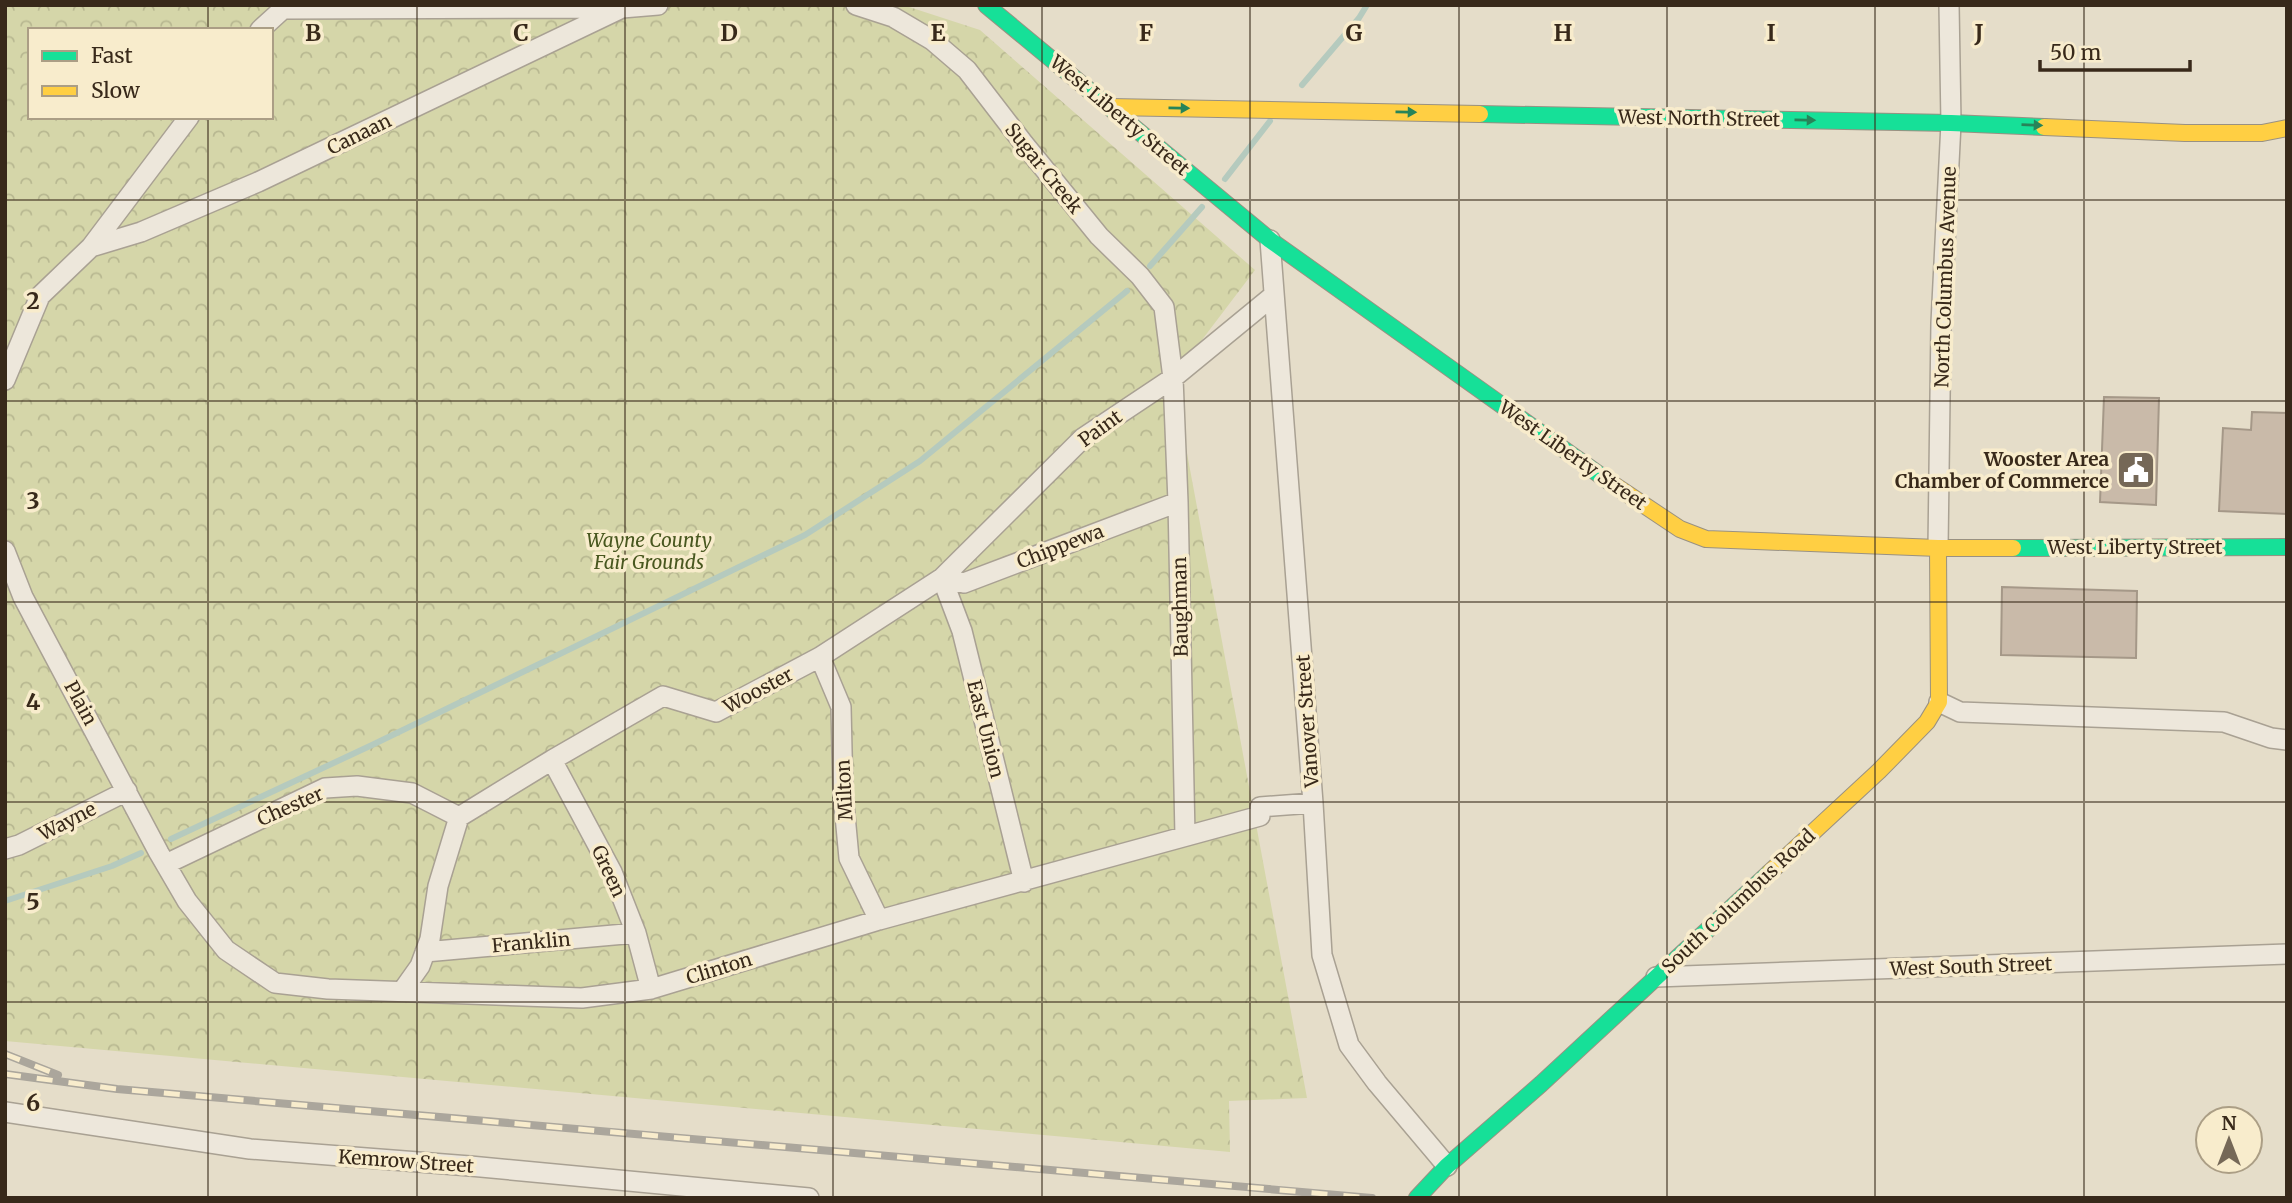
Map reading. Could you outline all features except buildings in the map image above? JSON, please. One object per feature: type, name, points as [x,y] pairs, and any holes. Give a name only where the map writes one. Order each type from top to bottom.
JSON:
[{"type":"main road","name":"West Liberty Street","points":[[986,5],[1270,240],[1554,443],[1680,529],[1706,539],[1938,548],[2287,547]]},
{"type":"main road","name":"West North Street","points":[[1110,107],[1951,123],[2185,132],[2262,133],[2287,128]]},
{"type":"main road","points":[[1938,548],[1939,702]]},
{"type":"main road","name":"South Columbus Road","points":[[1417,1198],[1447,1166],[1541,1084],[1903,747],[1927,722],[1939,702]]},
{"type":"street","points":[[262,28],[284,7],[658,5]]},
{"type":"street","name":"Sugar Creek","points":[[856,5],[893,17],[923,34],[967,70],[1099,236],[1140,276],[1164,307],[1173,378]]},
{"type":"street","name":"North Columbus Avenue","points":[[1938,548],[1941,323],[1951,123],[1949,5]]},
{"type":"street","name":"Canaan","points":[[91,247],[141,232],[258,182],[622,7]]},
{"type":"street","points":[[5,380],[40,296],[91,247],[187,119]]},
{"type":"street","name":"Vanover Street","points":[[1270,240],[1322,954],[1349,1045],[1377,1083],[1447,1166]]},
{"type":"street","name":"Paint","points":[[942,578],[1083,438],[1173,378],[1274,295]]},
{"type":"street","name":"Baughman","points":[[1173,378],[1185,836]]},
{"type":"street","name":"Chippewa","points":[[942,578],[964,583],[1178,502]]},
{"type":"street","name":"Plain","points":[[5,551],[23,597],[163,859]]},
{"type":"street","name":"Wooster","points":[[459,817],[663,696],[716,712],[820,657],[942,578]]},
{"type":"street","name":"East Union","points":[[942,578],[962,631],[1024,882]]},
{"type":"street","name":"Milton","points":[[820,657],[841,707],[843,794],[849,858],[879,920]]},
{"type":"street","points":[[1939,702],[1960,712],[2224,722],[2271,738],[2287,740]]},
{"type":"street","name":"Green","points":[[552,760],[612,873],[636,933],[651,989]]},
{"type":"street","name":"Chester","points":[[163,859],[325,788],[357,786],[412,793],[459,817]]},
{"type":"street","name":"Wayne","points":[[5,849],[19,845],[127,791]]},
{"type":"street","name":"Clinton","points":[[163,859],[187,901],[226,950],[275,983],[328,989],[582,998],[651,989],[879,920],[1260,816],[1260,807],[1313,803]]},
{"type":"street","points":[[403,990],[420,966],[430,939],[438,886],[459,817]]},
{"type":"street","name":"Franklin","points":[[425,951],[636,933]]},
{"type":"street","name":"West South Street","points":[[1656,977],[2287,954]]},
{"type":"street","name":"Kemrow Street","points":[[5,1112],[250,1149],[470,1166],[809,1198]]},
{"type":"green space","name":"Wayne County Fair Grounds","points":[[5,5],[903,5],[980,30],[1255,270],[1173,378],[1307,1098],[1229,1101],[1230,1152],[5,1041]]},
{"type":"waterway","points":[[1302,85],[1367,5]]},
{"type":"waterway","points":[[1225,179],[1270,121]]},
{"type":"waterway","points":[[1150,266],[1202,207]]},
{"type":"waterway","points":[[171,839],[372,745],[805,535],[920,461],[1127,291]]},
{"type":"waterway","points":[[5,901],[112,866],[141,853]]},
{"type":"railway","points":[[5,1054],[58,1075]]},
{"type":"railway","points":[[5,1074],[117,1089],[1372,1198]]},
{"type":"traffic: fast","points":[[986,5],[1270,240],[1611,483]]},
{"type":"traffic: fast","points":[[1480,114],[2044,127]]},
{"type":"traffic: fast","points":[[2013,548],[2287,547]]},
{"type":"traffic: fast","points":[[1417,1198],[1447,1166],[1541,1084],[1769,873]]},
{"type":"traffic: slow","points":[[1110,107],[1480,114]]},
{"type":"traffic: slow","points":[[2044,127],[2185,133],[2262,133],[2287,128]]},
{"type":"traffic: slow","points":[[1611,483],[1680,529],[1706,539],[1938,548],[2013,548]]},
{"type":"traffic: slow","points":[[1769,873],[1879,771],[1927,722],[1939,702],[1938,548]]},
{"type":"place","name":"Wooster Area Chamber of Commerce","points":[[2136,470]]}]
